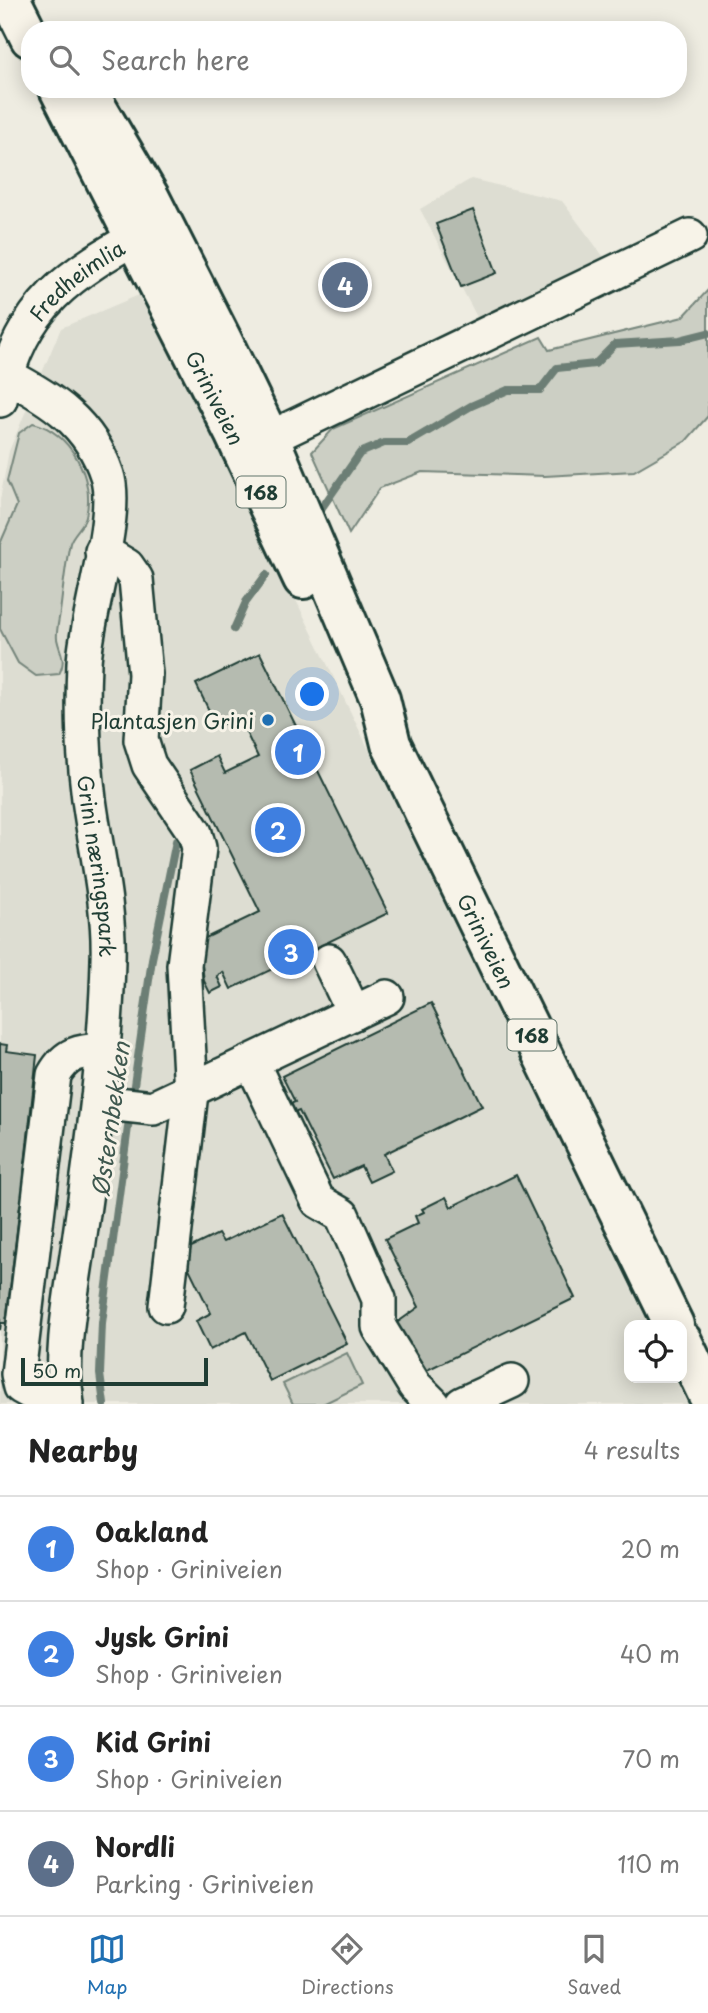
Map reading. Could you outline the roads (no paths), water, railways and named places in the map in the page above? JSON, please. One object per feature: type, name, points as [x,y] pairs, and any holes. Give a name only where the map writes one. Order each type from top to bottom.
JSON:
[{"type":"main road","points":[[10,0],[21,21]]},
{"type":"main road","points":[[17,0],[36,21]]},
{"type":"main road","name":"Griniveien","points":[[65,98],[149,230]]},
{"type":"main road","name":"Griniveien","points":[[90,98],[149,230],[255,444],[365,710],[391,744],[672,1320]]},
{"type":"main road","points":[[687,1351],[708,1395]]},
{"type":"street","name":"Fredheimlia","points":[[3,387],[18,341],[50,295],[73,275],[149,230]]},
{"type":"street","points":[[255,444],[377,372],[690,236]]},
{"type":"street","name":"Grini næringspark","points":[[3,387],[50,398],[76,423],[97,452],[108,478],[108,513],[84,659],[82,730],[106,908],[108,959],[103,1051],[124,1104],[69,1319],[66,1399]]},
{"type":"street","points":[[102,551],[127,566],[136,579],[145,674],[141,740],[149,765],[195,833],[199,848],[184,965],[191,1093],[166,1306]]},
{"type":"street","points":[[329,961],[354,1013]]},
{"type":"street","points":[[124,1104],[191,1093],[387,997]]},
{"type":"street","points":[[66,1399],[30,1392],[21,1387],[18,1374],[54,1074],[62,1061],[79,1051],[103,1051]]},
{"type":"street","points":[[252,1063],[318,1201],[342,1215],[379,1299],[379,1327],[415,1386],[433,1404]]},
{"type":"street","points":[[462,1404],[512,1381]]},
{"type":"waterway","name":"Østernbekken","points":[[321,509],[360,453],[384,443],[408,443],[471,406],[508,390],[540,390],[557,368],[595,364],[615,344],[680,340],[708,333]]},
{"type":"waterway","name":"Østernbekken","points":[[234,629],[246,602],[266,575]]},
{"type":"waterway","name":"Østernbekken","points":[[132,1099],[152,959],[176,841]]},
{"type":"waterway","name":"Østernbekken","points":[[104,1404],[100,1374],[102,1323],[130,1112]]},
{"type":"place","name":"Nordli","points":[[345,285]]},
{"type":"place","name":"Plantasjen Grini","points":[[268,720]]},
{"type":"place","name":"Oakland","points":[[298,752]]},
{"type":"place","name":"Jysk Grini","points":[[278,830]]},
{"type":"place","name":"Kid Grini","points":[[291,952]]}]
